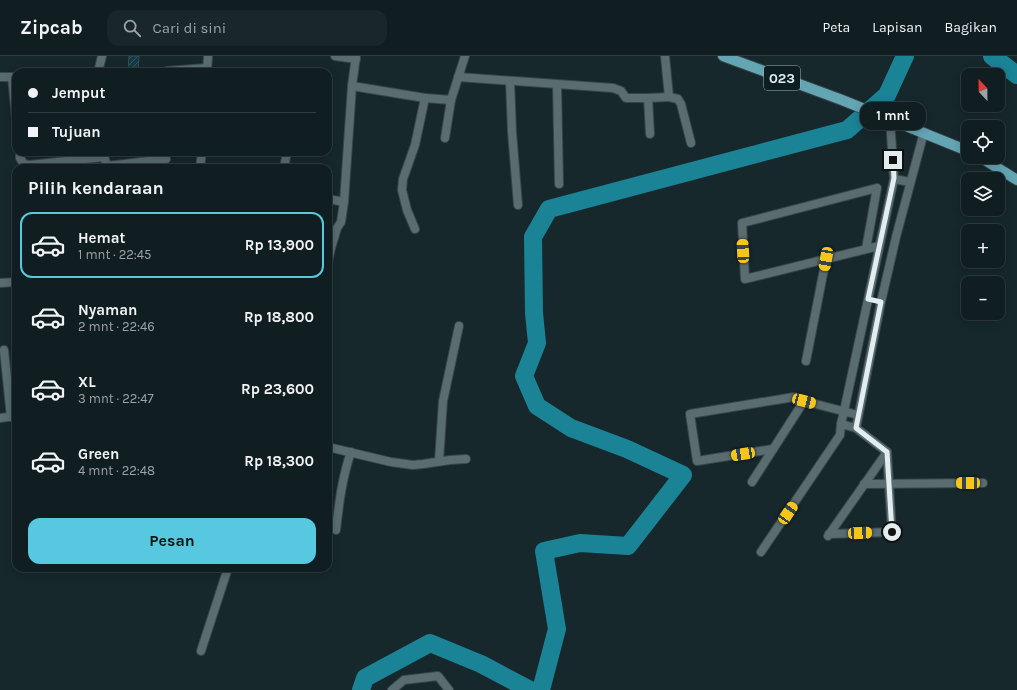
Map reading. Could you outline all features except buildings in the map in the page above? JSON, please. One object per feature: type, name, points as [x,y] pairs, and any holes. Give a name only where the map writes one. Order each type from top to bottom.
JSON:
[{"type":"main road","name":"023","points":[[723,56],[842,100],[961,148]]},
{"type":"main road","points":[[991,164],[1017,180]]},
{"type":"street","points":[[99,68],[102,56]]},
{"type":"street","points":[[207,68],[208,56]]},
{"type":"street","points":[[332,245],[337,228],[341,222],[344,202],[352,86],[356,58],[335,56]]},
{"type":"street","points":[[445,138],[451,100],[465,56]]},
{"type":"street","points":[[665,56],[669,97]]},
{"type":"street","points":[[0,77],[12,77]]},
{"type":"street","points":[[458,77],[613,88],[622,92],[626,98],[669,97],[678,99],[681,104],[691,144]]},
{"type":"street","points":[[510,81],[512,132],[518,205]]},
{"type":"street","points":[[557,84],[559,184]]},
{"type":"street","points":[[352,86],[425,98],[451,100]]},
{"type":"street","points":[[416,229],[407,210],[402,190],[403,179],[415,145],[425,98]]},
{"type":"street","points":[[648,98],[650,134]]},
{"type":"street","points":[[761,552],[840,435],[852,371],[894,178],[888,118]]},
{"type":"street","points":[[856,428],[881,302],[896,237],[924,132]]},
{"type":"street","points":[[36,164],[90,156]]},
{"type":"street","points":[[130,164],[166,159]]},
{"type":"street","points":[[894,178],[910,182]]},
{"type":"street","points":[[866,249],[877,188],[742,223],[745,279],[880,246]]},
{"type":"street","points":[[332,200],[344,202]]},
{"type":"street","points":[[882,234],[896,237]]},
{"type":"street","points":[[806,361],[826,259]]},
{"type":"street","points":[[0,284],[12,282]]},
{"type":"street","points":[[868,299],[881,302]]},
{"type":"street","points":[[439,461],[443,401],[459,326]]},
{"type":"street","points":[[4,350],[12,410]]},
{"type":"street","points":[[852,371],[866,373]]},
{"type":"street","points":[[773,449],[697,461],[690,414],[794,397],[858,415]]},
{"type":"street","points":[[752,482],[804,401]]},
{"type":"street","points":[[0,418],[12,417]]},
{"type":"street","points":[[841,424],[856,428],[887,452],[892,532],[828,536],[887,452]]},
{"type":"street","points":[[332,448],[391,462],[413,464],[466,459]]},
{"type":"street","points":[[336,530],[340,492],[345,469],[351,452]]},
{"type":"street","points":[[864,484],[984,483]]},
{"type":"street","points":[[201,651],[227,572]]},
{"type":"street","points":[[392,690],[404,680],[438,676],[449,690]]},
{"type":"waterway","points":[[541,690],[557,629],[544,551],[580,543],[628,546],[683,475],[627,449],[571,428],[537,406],[524,376],[537,343],[534,313],[533,237],[549,209],[847,130],[887,95],[905,56]]},
{"type":"waterway","points":[[992,56],[1017,75]]},
{"type":"waterway","points":[[361,690],[365,678],[430,643],[481,664],[530,690]]},
{"type":"route","points":[[892,532],[887,452],[856,428],[881,302],[868,299],[894,178],[893,160]]}]
